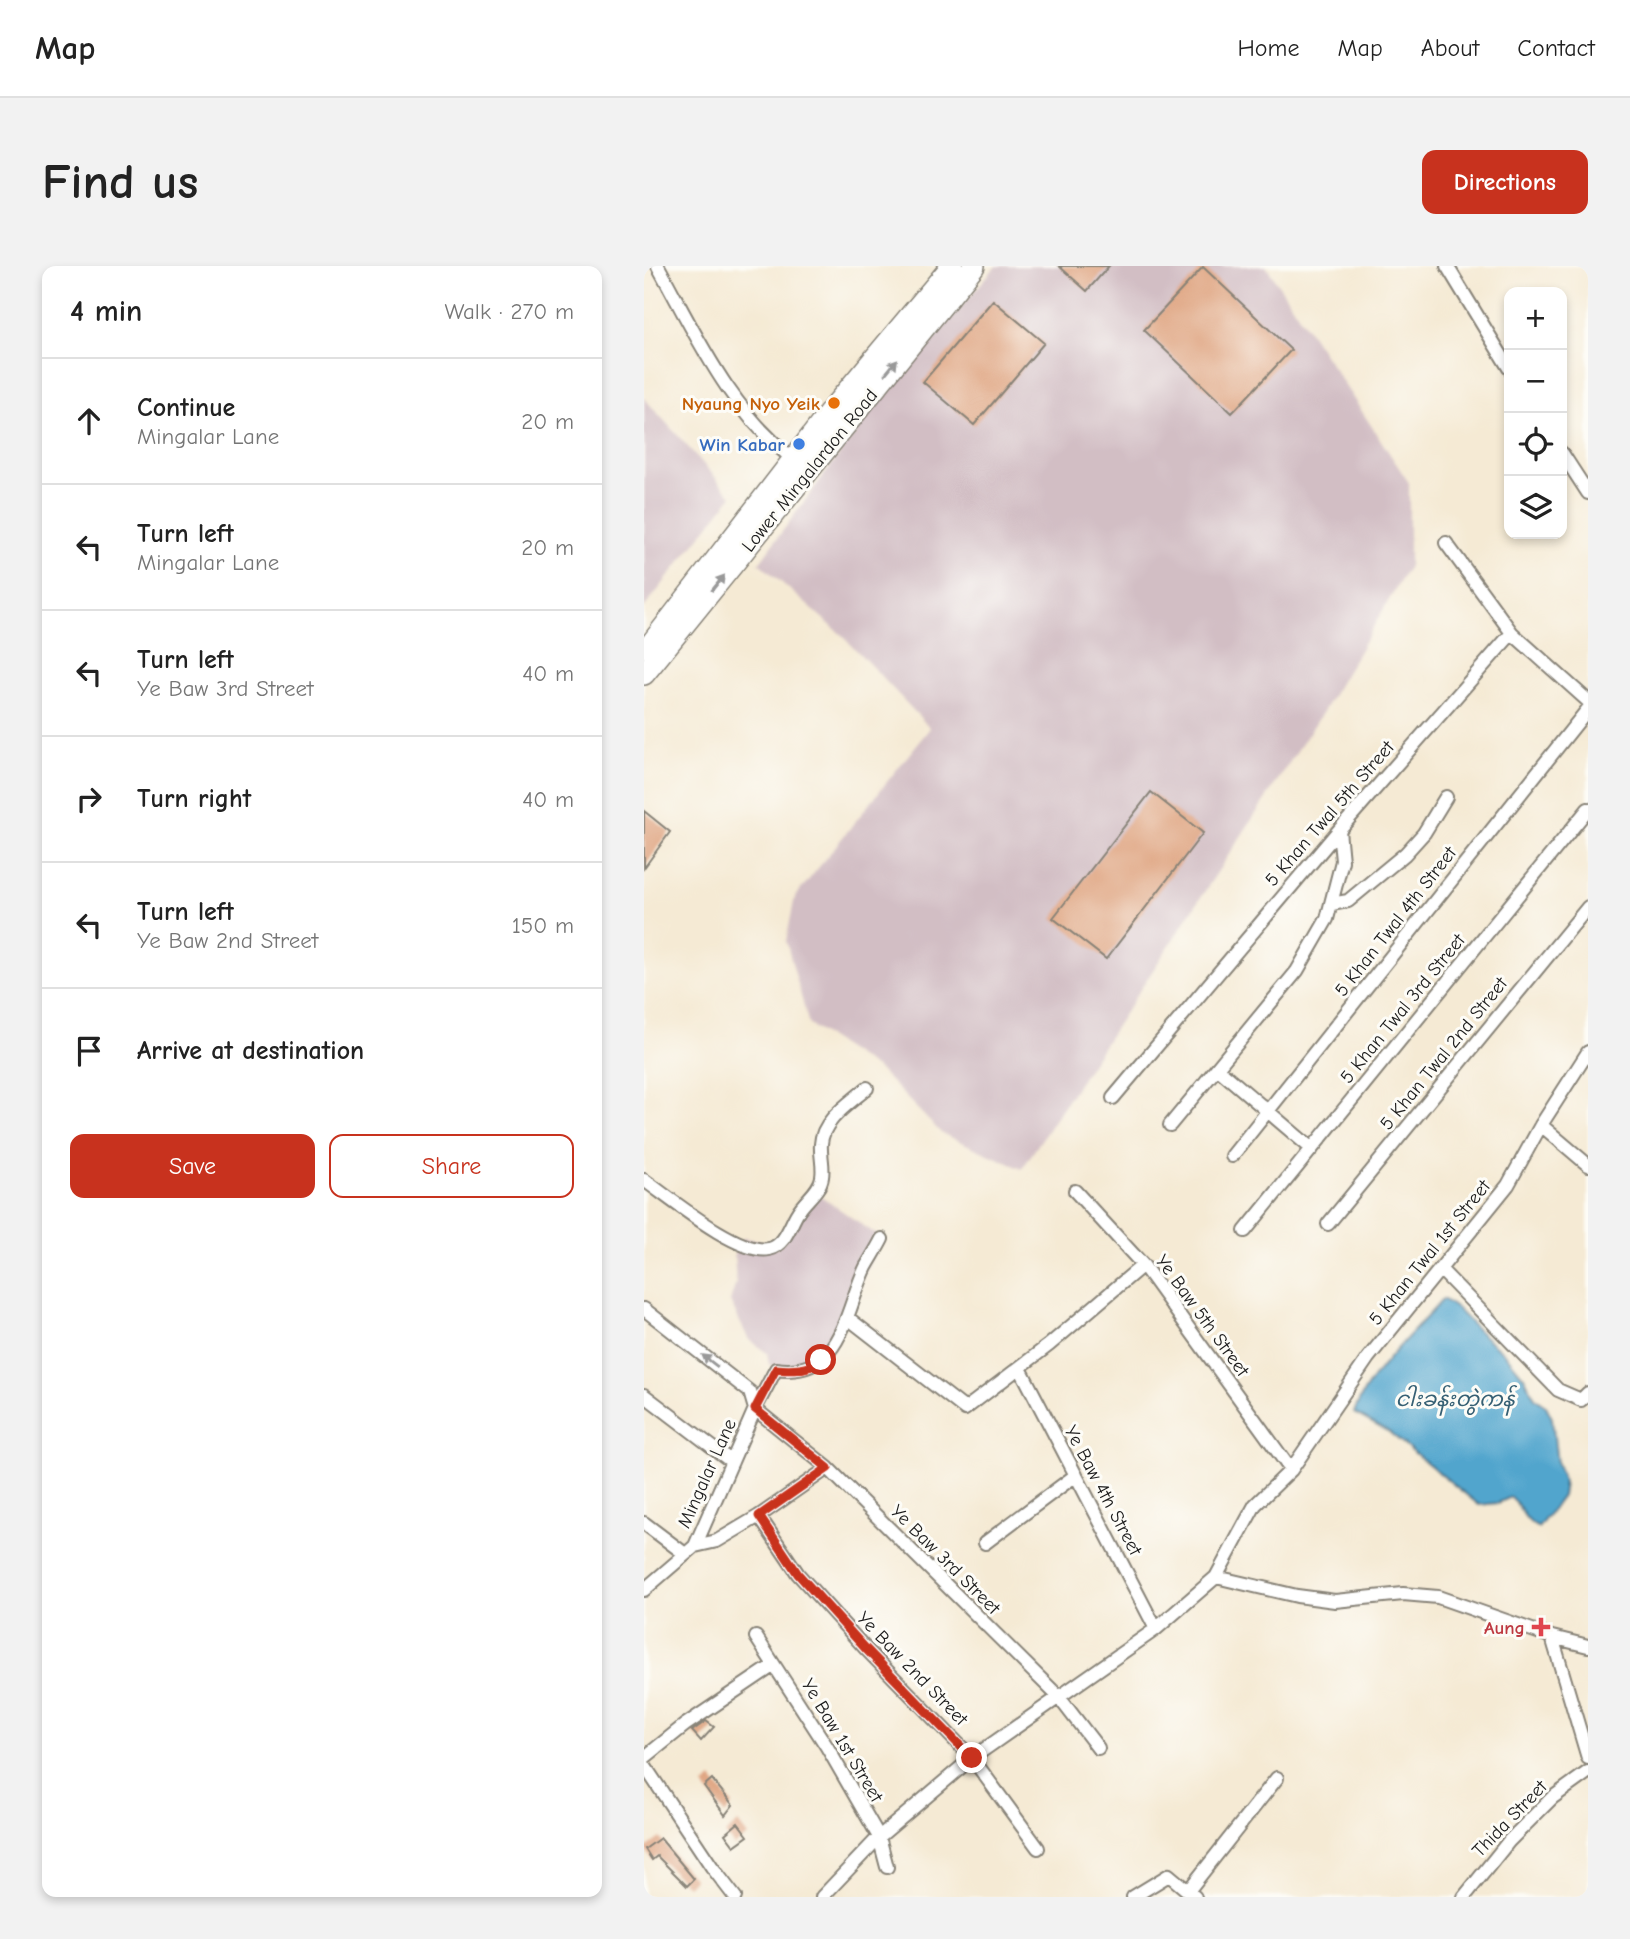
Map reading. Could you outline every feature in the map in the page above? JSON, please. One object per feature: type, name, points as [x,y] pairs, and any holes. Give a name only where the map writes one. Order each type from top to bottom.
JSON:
[{"type":"main road","name":"Lower Mingalardon Road","points":[[644,674],[951,266]]},
{"type":"main road","name":"Lower Mingalardon Road","points":[[644,652],[802,465],[874,388],[974,266]]},
{"type":"street","points":[[658,266],[724,383],[773,444],[802,465]]},
{"type":"street","points":[[1447,266],[1504,360]]},
{"type":"street","points":[[1567,461],[1588,493]]},
{"type":"street","points":[[1446,543],[1512,633],[1588,701]]},
{"type":"street","name":"5 Khan Twal 5th Street","points":[[1113,1098],[1339,830],[1512,633]]},
{"type":"street","name":"5 Khan Twal 4th Street","points":[[1232,1156],[1588,709]]},
{"type":"street","points":[[1331,904],[1348,901],[1405,854],[1424,833],[1446,797]]},
{"type":"street","name":"5 Khan Twal 3rd Street","points":[[1245,1230],[1588,809]]},
{"type":"street","points":[[1170,1125],[1297,971],[1327,919],[1342,861],[1339,830]]},
{"type":"street","name":"5 Khan Twal 2nd Street","points":[[1328,1224],[1588,907]]},
{"type":"street","name":"5 Khan Twal 1st Street","points":[[1216,1577],[1255,1505],[1291,1470],[1368,1358],[1507,1185],[1541,1125],[1588,1052]]},
{"type":"street","points":[[1217,1068],[1312,1149]]},
{"type":"street","points":[[644,1180],[723,1235],[751,1247],[769,1249],[779,1244],[797,1213],[818,1188],[822,1177],[820,1143],[824,1131],[833,1118],[867,1088]]},
{"type":"street","points":[[1541,1125],[1588,1165]]},
{"type":"street","name":"Ye Baw 5th Street","points":[[1074,1191],[1143,1265],[1291,1470]]},
{"type":"street","name":"Mingalar Lane","points":[[644,1590],[690,1550],[776,1369],[787,1371],[816,1364],[842,1334],[865,1268],[882,1239]]},
{"type":"street","points":[[848,1318],[965,1409],[1020,1368],[1143,1265]]},
{"type":"street","points":[[1440,1269],[1558,1390],[1581,1400],[1588,1393]]},
{"type":"street","name":"Ye Baw 3rd Street","points":[[644,1309],[750,1392],[755,1409],[828,1468],[1058,1696],[1098,1748]]},
{"type":"street","name":"Ye Baw 4th Street","points":[[1020,1368],[1156,1629]]},
{"type":"street","points":[[644,1395],[732,1462]]},
{"type":"street","points":[[644,1523],[690,1550],[717,1541],[759,1516],[828,1468]]},
{"type":"street","points":[[985,1542],[1076,1475]]},
{"type":"street","name":"Ye Baw 2nd Street","points":[[759,1516],[798,1574],[865,1648],[972,1758],[1038,1848]]},
{"type":"street","points":[[822,1897],[879,1837],[972,1758],[1156,1629],[1216,1577],[1297,1596],[1335,1601],[1403,1594],[1438,1597],[1552,1637],[1588,1646]]},
{"type":"street","name":"Ye Baw 1st Street","points":[[756,1637],[827,1747],[879,1837],[887,1867]]},
{"type":"street","points":[[1552,1637],[1588,1758]]},
{"type":"street","points":[[644,1758],[685,1725],[774,1665]]},
{"type":"street","points":[[644,1765],[735,1897]]},
{"type":"street","name":"Thida Street","points":[[1464,1897],[1509,1841],[1552,1798],[1588,1772]]},
{"type":"street","points":[[1133,1897],[1169,1875],[1192,1894],[1277,1778]]},
{"type":"street","points":[[644,1788],[655,1779]]},
{"type":"shaded area","points":[[996,266],[1266,266],[1409,483],[1409,566],[1324,710],[1022,1169],[941,1133],[880,1071],[809,1025],[786,941],[795,897],[930,728],[843,636],[759,563],[869,414]]},
{"type":"shaded area","points":[[644,398],[732,496],[644,608]]},
{"type":"shaded area","points":[[818,1194],[882,1239],[821,1360],[776,1369],[769,1364],[767,1353],[749,1340],[730,1302],[736,1283],[734,1254],[743,1238],[759,1240],[777,1248]]},
{"type":"water","name":"ငါးခန်းတွဲကန်","points":[[1443,1299],[1506,1355],[1524,1377],[1535,1398],[1546,1406],[1552,1418],[1557,1464],[1564,1482],[1562,1496],[1538,1528],[1529,1521],[1511,1497],[1498,1503],[1479,1505],[1389,1432],[1354,1413],[1369,1384]]},
{"type":"building","points":[[1059,266],[1109,266],[1087,291]]},
{"type":"building","points":[[1203,267],[1291,350],[1232,413],[1144,330]]},
{"type":"building","points":[[993,300],[1044,343],[974,425],[923,382]]},
{"type":"building","points":[[1151,792],[1203,833],[1106,959],[1053,918]]},
{"type":"building","points":[[644,811],[670,832],[644,868]]},
{"type":"building","points":[[706,1721],[714,1727],[701,1741],[692,1731]]},
{"type":"building","points":[[712,1779],[733,1805],[725,1815],[704,1786]]},
{"type":"building","points":[[738,1823],[748,1836],[734,1846],[725,1834]]},
{"type":"building","points":[[660,1838],[694,1879],[687,1886],[657,1856],[652,1860],[645,1849]]},
{"type":"place","name":"Nyaung Nyo Yeik","points":[[834,403]]},
{"type":"place","name":"Win Kabar","points":[[799,444]]},
{"type":"place","name":"Aung","points":[[1541,1627]]},
{"type":"route","points":[[821,1360],[808,1368],[787,1371],[776,1369],[755,1409],[828,1468],[759,1516],[798,1574],[865,1648],[972,1758]]}]
